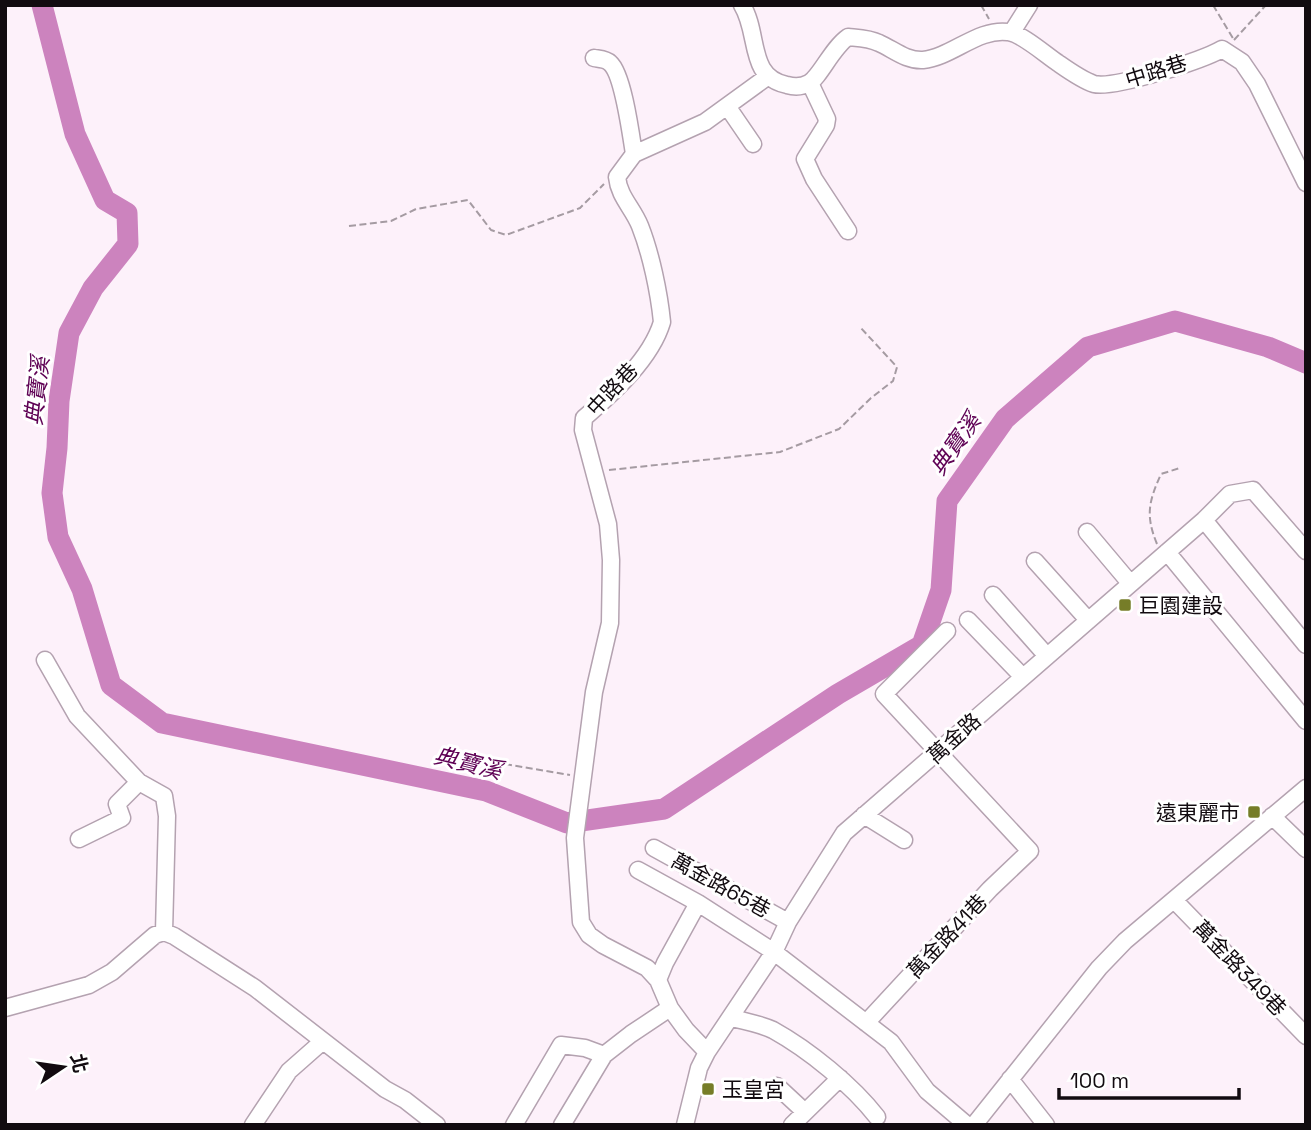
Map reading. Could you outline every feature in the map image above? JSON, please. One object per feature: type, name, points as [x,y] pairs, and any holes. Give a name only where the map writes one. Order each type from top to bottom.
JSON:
[{"type":"street","points":[[743,5],[753,26],[756,54],[767,77],[796,87],[810,83],[830,55],[848,37],[877,41],[911,60],[924,60],[996,32],[1012,32],[1029,5]]},
{"type":"street","name":"中路巷","points":[[1012,32],[1074,73],[1101,85],[1120,83],[1228,44]]},
{"type":"street","points":[[1228,44],[1257,84],[1306,183]]},
{"type":"street","points":[[594,58],[607,60],[619,77],[634,154]]},
{"type":"street","points":[[617,177],[634,154],[705,122],[767,77]]},
{"type":"street","points":[[810,83],[827,119],[805,159],[814,179],[848,231]]},
{"type":"street","points":[[727,106],[754,144]]},
{"type":"street","name":"中路巷","points":[[617,177],[623,199],[640,224],[662,322],[658,336],[619,388],[584,418],[583,430],[608,524],[611,560],[610,622],[594,692],[575,838],[581,922],[589,935],[647,968],[658,980]]},
{"type":"street","name":"萬金路","points":[[685,1125],[699,1068],[707,1052],[774,952],[788,922],[844,833],[1204,520],[1230,494],[1253,489],[1306,551]]},
{"type":"street","points":[[1204,520],[1306,645]]},
{"type":"street","points":[[1087,532],[1130,583]]},
{"type":"street","points":[[1165,554],[1306,721]]},
{"type":"street","points":[[1035,561],[1088,620]]},
{"type":"street","points":[[993,595],[1046,655]]},
{"type":"street","points":[[968,620],[1023,677]]},
{"type":"street","points":[[939,752],[884,694],[947,631]]},
{"type":"street","points":[[45,660],[77,716],[139,782],[164,796],[167,816],[164,932]]},
{"type":"street","name":"萬金路41巷","points":[[866,1023],[990,889],[1030,851],[939,752]]},
{"type":"street","points":[[79,839],[122,818],[117,804],[139,782]]},
{"type":"street","points":[[975,1125],[1099,968],[1125,941],[1306,788]]},
{"type":"street","points":[[864,815],[904,840]]},
{"type":"street","points":[[1272,816],[1306,849]]},
{"type":"street","name":"萬金路65巷","points":[[654,848],[788,922]]},
{"type":"street","points":[[638,870],[698,903],[774,952],[891,1042],[927,1091],[967,1125]]},
{"type":"street","name":"萬金路349巷","points":[[1174,900],[1306,1036]]},
{"type":"street","points":[[698,903],[664,963],[658,980],[670,1008],[707,1052]]},
{"type":"street","points":[[5,1009],[89,985],[112,972],[155,936],[164,932],[255,988],[437,1125]]},
{"type":"street","points":[[562,1125],[604,1055],[670,1008]]},
{"type":"street","points":[[731,1018],[774,1031],[860,1094],[877,1116]]},
{"type":"street","points":[[253,1125],[289,1070],[323,1041]]},
{"type":"street","points":[[514,1125],[561,1045],[585,1048],[604,1055]]},
{"type":"street","points":[[792,1125],[840,1078]]},
{"type":"street","points":[[1010,1079],[1046,1125]]},
{"type":"street","points":[[777,1086],[805,1112]]},
{"type":"path","points":[[1213,5],[1228,44],[1266,5]]},
{"type":"path","points":[[349,226],[391,221],[416,209],[468,200],[491,230],[506,235],[580,208],[600,188],[617,177]]},
{"type":"path","points":[[594,472],[780,452],[839,429],[893,381],[897,367],[860,327]]},
{"type":"path","points":[[1165,554],[1149,524],[1150,501],[1161,474],[1180,468]]},
{"type":"path","points":[[506,764],[583,776]]},
{"type":"waterway","name":"典寶溪","points":[[42,5],[75,134],[105,200],[127,213],[128,244],[93,288],[69,333],[59,401],[52,493],[58,537],[82,589],[111,685],[162,723],[486,791],[567,823],[664,809],[838,694],[922,645],[941,590],[947,501],[1005,419],[1088,347],[1175,321],[1268,347],[1306,363]]},
{"type":"place","name":"巨園建設","points":[[1125,605]]},
{"type":"place","name":"遠東麗市","points":[[1254,812]]},
{"type":"place","name":"玉皇宮","points":[[708,1089]]}]
